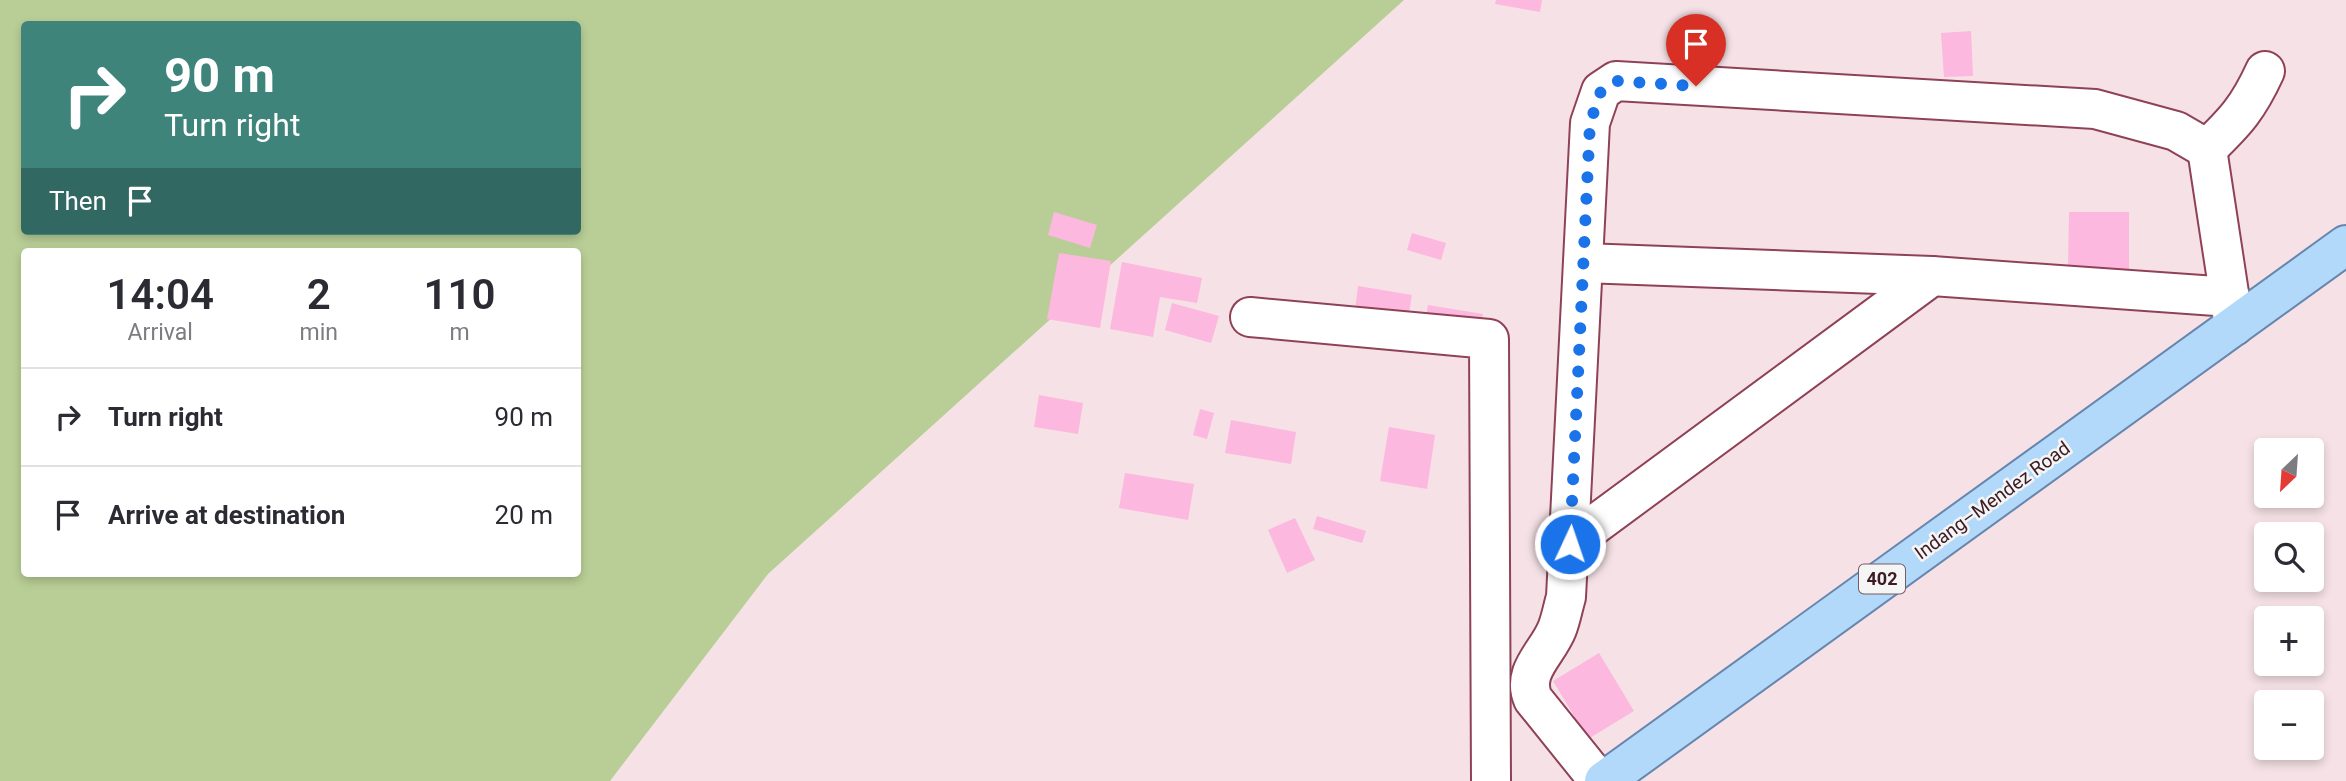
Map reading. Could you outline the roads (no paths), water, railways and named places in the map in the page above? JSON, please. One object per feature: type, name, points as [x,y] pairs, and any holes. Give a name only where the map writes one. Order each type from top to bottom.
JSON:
[{"type":"main road","name":"Indang–Mendez Road","points":[[1601,781],[2232,311],[2346,245]]},
{"type":"street","points":[[2207,149],[2238,118],[2253,98],[2265,71]]},
{"type":"street","points":[[1601,781],[1533,699],[1528,688],[1530,676],[1557,629],[1566,597],[1590,123],[1601,91],[1616,81],[2095,109],[2176,131],[2207,149]]},
{"type":"street","points":[[1583,263],[1932,276],[2232,311],[2207,149]]},
{"type":"street","points":[[1570,544],[1932,276]]},
{"type":"street","points":[[1251,317],[1489,339],[1491,781]]}]
